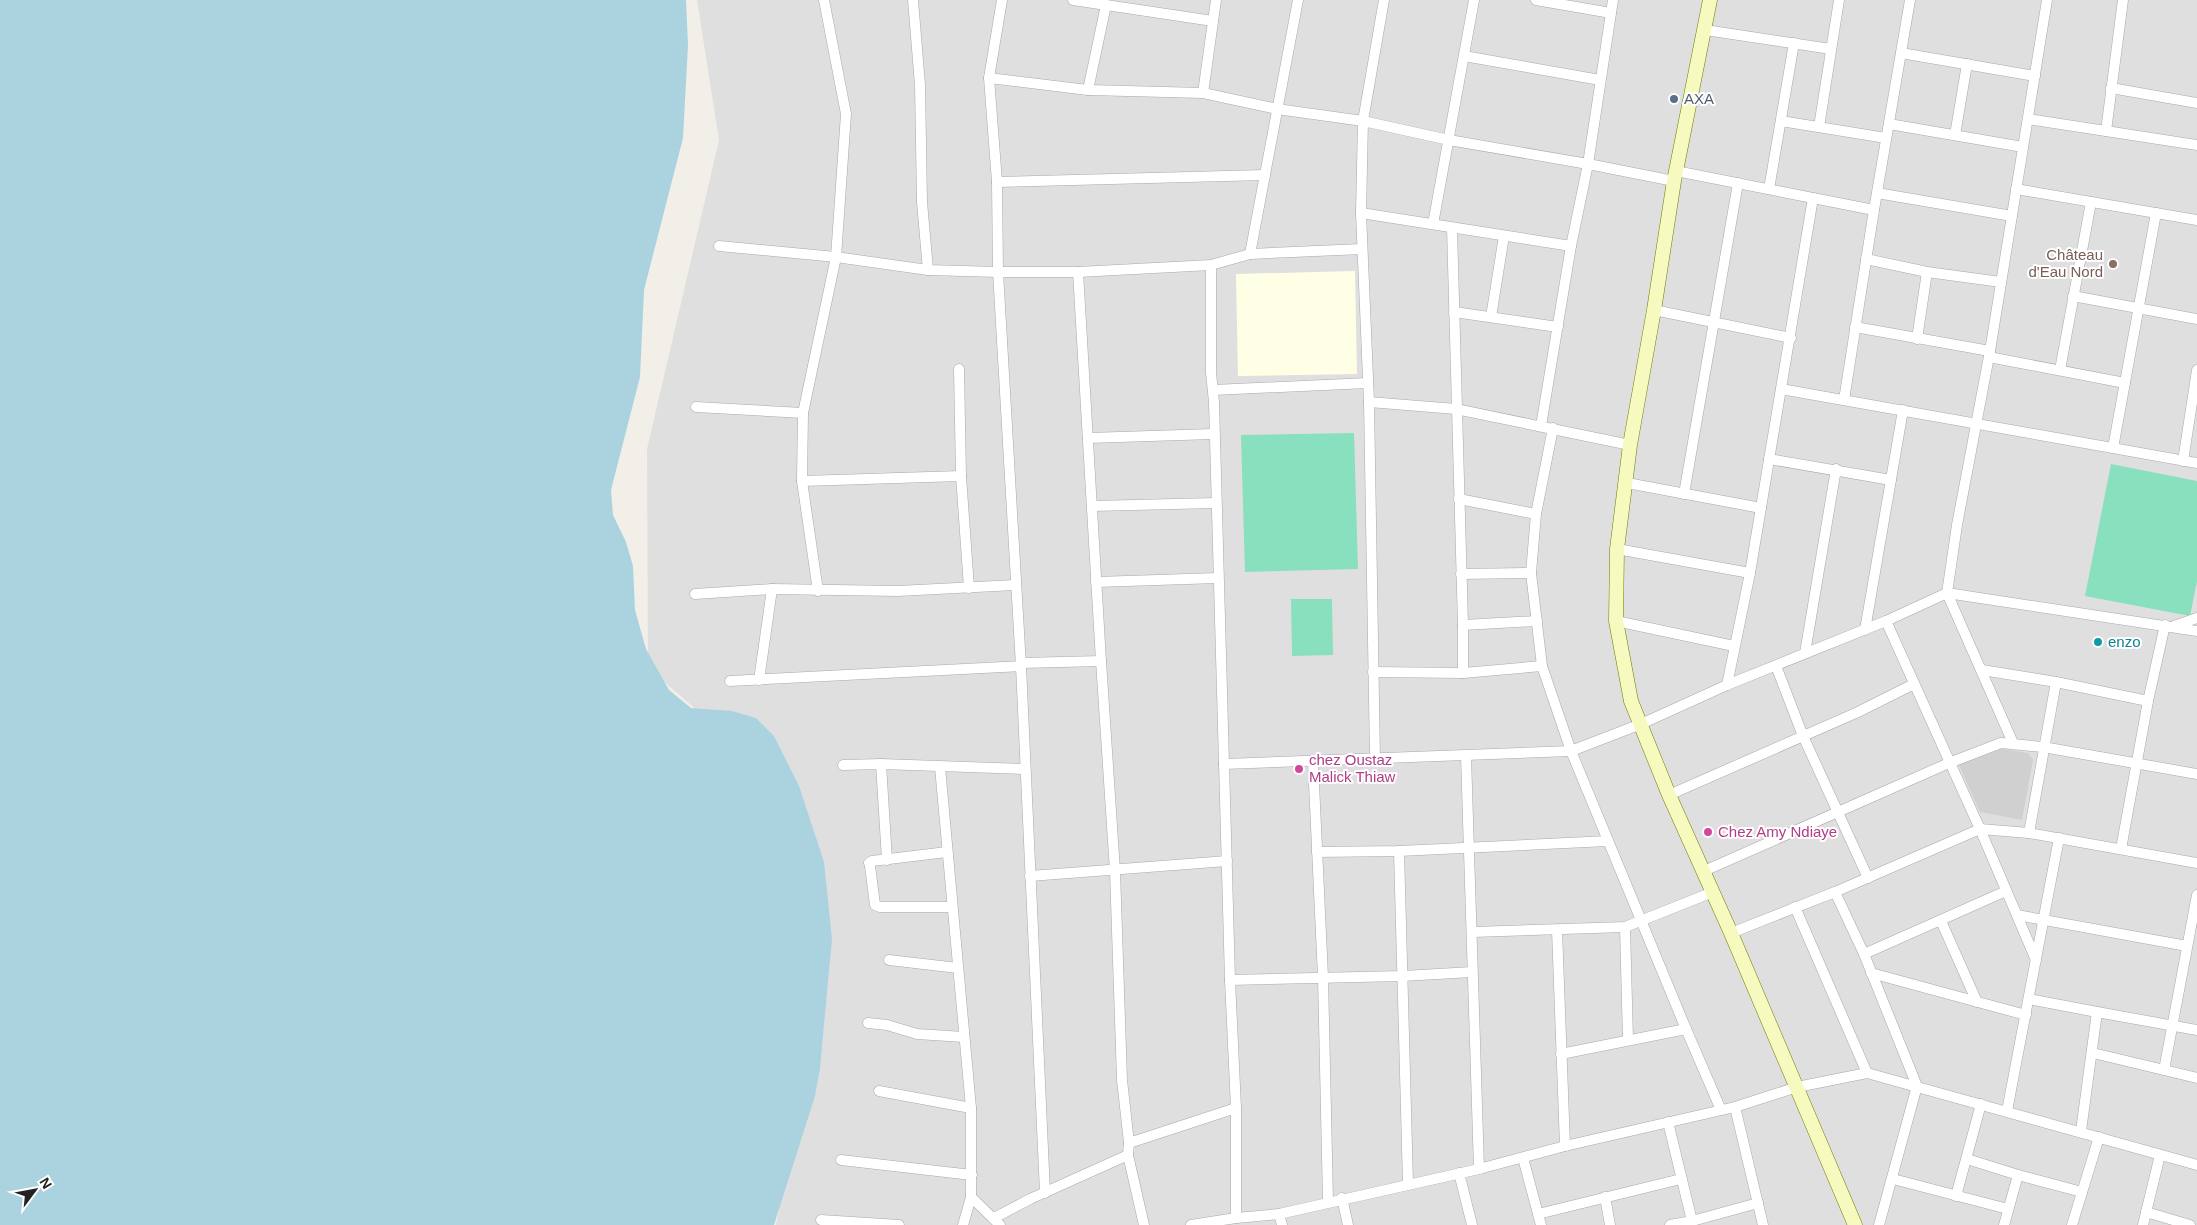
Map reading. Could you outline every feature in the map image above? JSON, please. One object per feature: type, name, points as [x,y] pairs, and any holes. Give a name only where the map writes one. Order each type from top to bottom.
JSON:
[{"type":"main road","points":[[1710,0],[1675,176],[1630,445],[1618,549],[1616,621],[1631,701],[1669,795],[1731,933],[1855,1225]]},
{"type":"street","points":[[818,591],[802,481],[803,413],[836,256],[846,114],[824,0]]},
{"type":"street","points":[[913,0],[920,85],[922,202],[928,270]]},
{"type":"street","points":[[1002,0],[989,78],[997,182],[998,272],[1021,664],[1024,769],[1044,1193]]},
{"type":"street","points":[[1073,0],[1213,21]]},
{"type":"street","points":[[1203,93],[1216,0]]},
{"type":"street","points":[[1250,254],[1298,0]]},
{"type":"street","points":[[1375,759],[1369,402],[1361,213],[1363,121],[1384,0]]},
{"type":"street","points":[[1433,224],[1474,0]]},
{"type":"street","points":[[1536,0],[1611,13]]},
{"type":"street","points":[[1542,426],[1571,246],[1588,164],[1613,0]]},
{"type":"street","points":[[1819,127],[1839,0]]},
{"type":"street","points":[[1844,400],[1910,0]]},
{"type":"street","points":[[2013,743],[1946,593],[1990,354],[2047,0]]},
{"type":"street","points":[[2106,131],[2123,0]]},
{"type":"street","points":[[1088,90],[1106,5]]},
{"type":"street","points":[[1705,30],[1831,48]]},
{"type":"street","points":[[1769,189],[1794,43]]},
{"type":"street","points":[[1901,53],[2035,76]]},
{"type":"street","points":[[1464,56],[1600,80]]},
{"type":"street","points":[[1955,136],[1967,64]]},
{"type":"street","points":[[989,78],[1088,90],[1203,93],[1277,109],[1363,121],[1449,140],[1588,164],[1738,183],[1874,210]]},
{"type":"street","points":[[2111,88],[2197,103]]},
{"type":"street","points":[[2028,119],[2197,144]]},
{"type":"street","points":[[1781,121],[1886,138]]},
{"type":"street","points":[[1889,124],[2023,147]]},
{"type":"street","points":[[997,182],[1265,175]]},
{"type":"street","points":[[1684,494],[1712,321],[1738,183]]},
{"type":"street","points":[[2016,189],[2197,220]]},
{"type":"street","points":[[1877,193],[2012,216]]},
{"type":"street","points":[[1727,685],[1750,573],[1813,198]]},
{"type":"street","points":[[2060,370],[2091,202]]},
{"type":"street","points":[[1361,213],[1571,246]]},
{"type":"street","points":[[2113,448],[2156,213]]},
{"type":"street","points":[[1452,228],[1463,673]]},
{"type":"street","points":[[1491,317],[1504,236]]},
{"type":"street","points":[[719,246],[836,256],[928,270],[998,272],[1078,272],[1212,265],[1250,254],[1362,249]]},
{"type":"street","points":[[1866,259],[1927,272],[2001,282]]},
{"type":"street","points":[[1212,265],[1211,373],[1230,980],[1236,1108],[1236,1218]]},
{"type":"street","points":[[1078,272],[1115,871],[1122,1080],[1129,1143],[1128,1155],[1144,1225]]},
{"type":"street","points":[[1917,339],[1927,272]]},
{"type":"street","points":[[2073,296],[2197,319]]},
{"type":"street","points":[[1654,310],[1791,338]]},
{"type":"street","points":[[1454,312],[1558,327]]},
{"type":"street","points":[[1855,327],[2125,383]]},
{"type":"street","points":[[959,369],[962,476],[969,588]]},
{"type":"street","points":[[2183,461],[2197,370]]},
{"type":"street","points":[[1213,390],[1368,383]]},
{"type":"street","points":[[1780,389],[2197,464]]},
{"type":"street","points":[[1369,402],[1456,409],[1630,445]]},
{"type":"street","points":[[696,407],[803,413]]},
{"type":"street","points":[[1865,630],[1903,410]]},
{"type":"street","points":[[1554,428],[1536,514],[1531,574],[1542,666],[1571,751],[1721,1110]]},
{"type":"street","points":[[1088,438],[1213,434]]},
{"type":"street","points":[[1769,459],[1836,469],[1891,480]]},
{"type":"street","points":[[1805,653],[1836,469]]},
{"type":"street","points":[[802,481],[962,476]]},
{"type":"street","points":[[1627,483],[1761,508]]},
{"type":"street","points":[[1459,499],[1536,514]]},
{"type":"street","points":[[1092,506],[1216,503]]},
{"type":"street","points":[[1618,549],[1750,573]]},
{"type":"street","points":[[1462,574],[1531,574]]},
{"type":"street","points":[[1096,582],[1218,578]]},
{"type":"street","points":[[695,594],[772,589],[898,591],[1015,585]]},
{"type":"street","points":[[759,680],[772,589]]},
{"type":"street","points":[[1224,764],[1571,751],[1641,724],[1727,685],[1805,653],[1886,622],[1946,593],[2197,631]]},
{"type":"street","points":[[2168,626],[2197,618]]},
{"type":"street","points":[[1463,625],[1537,621]]},
{"type":"street","points":[[1616,621],[1734,646]]},
{"type":"street","points":[[1886,622],[1980,829],[2036,960]]},
{"type":"street","points":[[2121,848],[2138,764],[2148,701],[2168,626]]},
{"type":"street","points":[[730,681],[1101,661]]},
{"type":"street","points":[[1373,672],[1463,673],[1542,666]]},
{"type":"street","points":[[1776,666],[1803,736],[1868,878]]},
{"type":"street","points":[[1982,670],[2056,682],[2148,701]]},
{"type":"street","points":[[2029,833],[2056,682]]},
{"type":"street","points":[[1669,795],[1803,736],[1914,684]]},
{"type":"street","points":[[1704,871],[1949,762],[2000,743],[2043,747],[2197,774]]},
{"type":"street","points":[[1466,756],[1479,1169]]},
{"type":"street","points":[[1313,762],[1323,977],[1328,1201]]},
{"type":"street","points":[[843,764],[1024,769]]},
{"type":"street","points":[[881,764],[887,860]]},
{"type":"street","points":[[940,767],[946,852],[971,1108],[971,1197],[963,1225]]},
{"type":"street","points":[[1731,933],[1835,892],[1980,829],[2029,833],[2197,863]]},
{"type":"street","points":[[2008,1111],[2059,838]]},
{"type":"street","points":[[1317,852],[1399,851],[1469,846],[1608,841]]},
{"type":"street","points":[[1399,851],[1408,1184]]},
{"type":"street","points":[[946,852],[869,863],[875,905],[880,907],[952,907]]},
{"type":"street","points":[[1030,876],[1227,861]]},
{"type":"street","points":[[1864,954],[2006,891]]},
{"type":"street","points":[[1473,932],[1625,927],[1713,892]]},
{"type":"street","points":[[1835,892],[1864,954],[1917,1086],[1879,1225]]},
{"type":"street","points":[[2164,1070],[2197,895]]},
{"type":"street","points":[[1795,907],[1867,1073]]},
{"type":"street","points":[[2017,915],[2187,946]]},
{"type":"street","points":[[1941,921],[1977,1002]]},
{"type":"street","points":[[1625,927],[1628,1040]]},
{"type":"street","points":[[1557,930],[1565,1146]]},
{"type":"street","points":[[889,960],[958,968]]},
{"type":"street","points":[[1230,980],[1403,976],[1472,972]]},
{"type":"street","points":[[1872,973],[2026,1015]]},
{"type":"street","points":[[2029,1000],[2197,1030]]},
{"type":"street","points":[[2081,1131],[2097,1012]]},
{"type":"street","points":[[868,1023],[887,1025],[917,1034],[964,1037]]},
{"type":"street","points":[[1561,1054],[1686,1029]]},
{"type":"street","points":[[2092,1053],[2197,1078]]},
{"type":"street","points":[[1191,1225],[1279,1214],[1328,1201],[1479,1169],[1565,1146],[1735,1107],[1797,1087],[1867,1073],[2197,1164]]},
{"type":"street","points":[[879,1091],[971,1108]]},
{"type":"street","points":[[1956,1196],[1981,1104]]},
{"type":"street","points":[[1735,1107],[1763,1225]]},
{"type":"street","points":[[1129,1143],[1236,1108]]},
{"type":"street","points":[[1668,1122],[1692,1221]]},
{"type":"street","points":[[2072,1225],[2099,1137]]},
{"type":"street","points":[[2142,1225],[2160,1154]]},
{"type":"street","points":[[971,1197],[997,1221],[1044,1193],[1128,1155]]},
{"type":"street","points":[[1523,1158],[1541,1225]]},
{"type":"street","points":[[1967,1159],[2082,1192]]},
{"type":"street","points":[[841,1160],[972,1175]]},
{"type":"street","points":[[1459,1173],[1472,1225]]},
{"type":"street","points":[[2004,1225],[2018,1175]]},
{"type":"street","points":[[1538,1214],[1681,1179]]},
{"type":"street","points":[[1893,1179],[2008,1210]]},
{"type":"street","points":[[1605,1197],[1610,1225]]},
{"type":"street","points":[[1342,1198],[1348,1225]]},
{"type":"street","points":[[1670,1225],[1758,1203]]},
{"type":"street","points":[[2146,1212],[2190,1225]]},
{"type":"street","points":[[1279,1214],[1282,1225]]},
{"type":"street","points":[[821,1220],[844,1223],[899,1225]]},
{"type":"shaded area","points":[[697,0],[2197,0],[2197,1225],[776,1225],[825,982],[797,796],[648,668],[647,449],[719,140]]},
{"type":"shaded area","points":[[1355,271],[1357,374],[1238,376],[1236,274]]},
{"type":"shaded area","points":[[1997,748],[2028,753],[2033,760],[2022,820],[1980,812],[1958,763]]},
{"type":"green space","points":[[1354,433],[1358,569],[1245,572],[1241,435]]},
{"type":"green space","points":[[2111,464],[2197,481],[2197,581],[2190,616],[2085,596]]},
{"type":"green space","points":[[1291,599],[1332,599],[1333,655],[1292,656]]},
{"type":"water","points":[[0,0],[686,0],[688,45],[683,138],[644,290],[640,377],[611,490],[613,515],[626,542],[633,566],[635,610],[646,649],[669,690],[691,708],[732,711],[756,718],[774,736],[799,786],[824,862],[832,939],[820,1068],[815,1096],[774,1225],[0,1225]]},
{"type":"place","name":"AXA","points":[[1674,99]]},
{"type":"place","name":"Château d'Eau Nord","points":[[2113,264]]},
{"type":"place","name":"enzo","points":[[2098,642]]},
{"type":"place","name":"chez Oustaz Malick Thiaw","points":[[1299,769]]},
{"type":"place","name":"Chez Amy Ndiaye","points":[[1708,832]]}]
